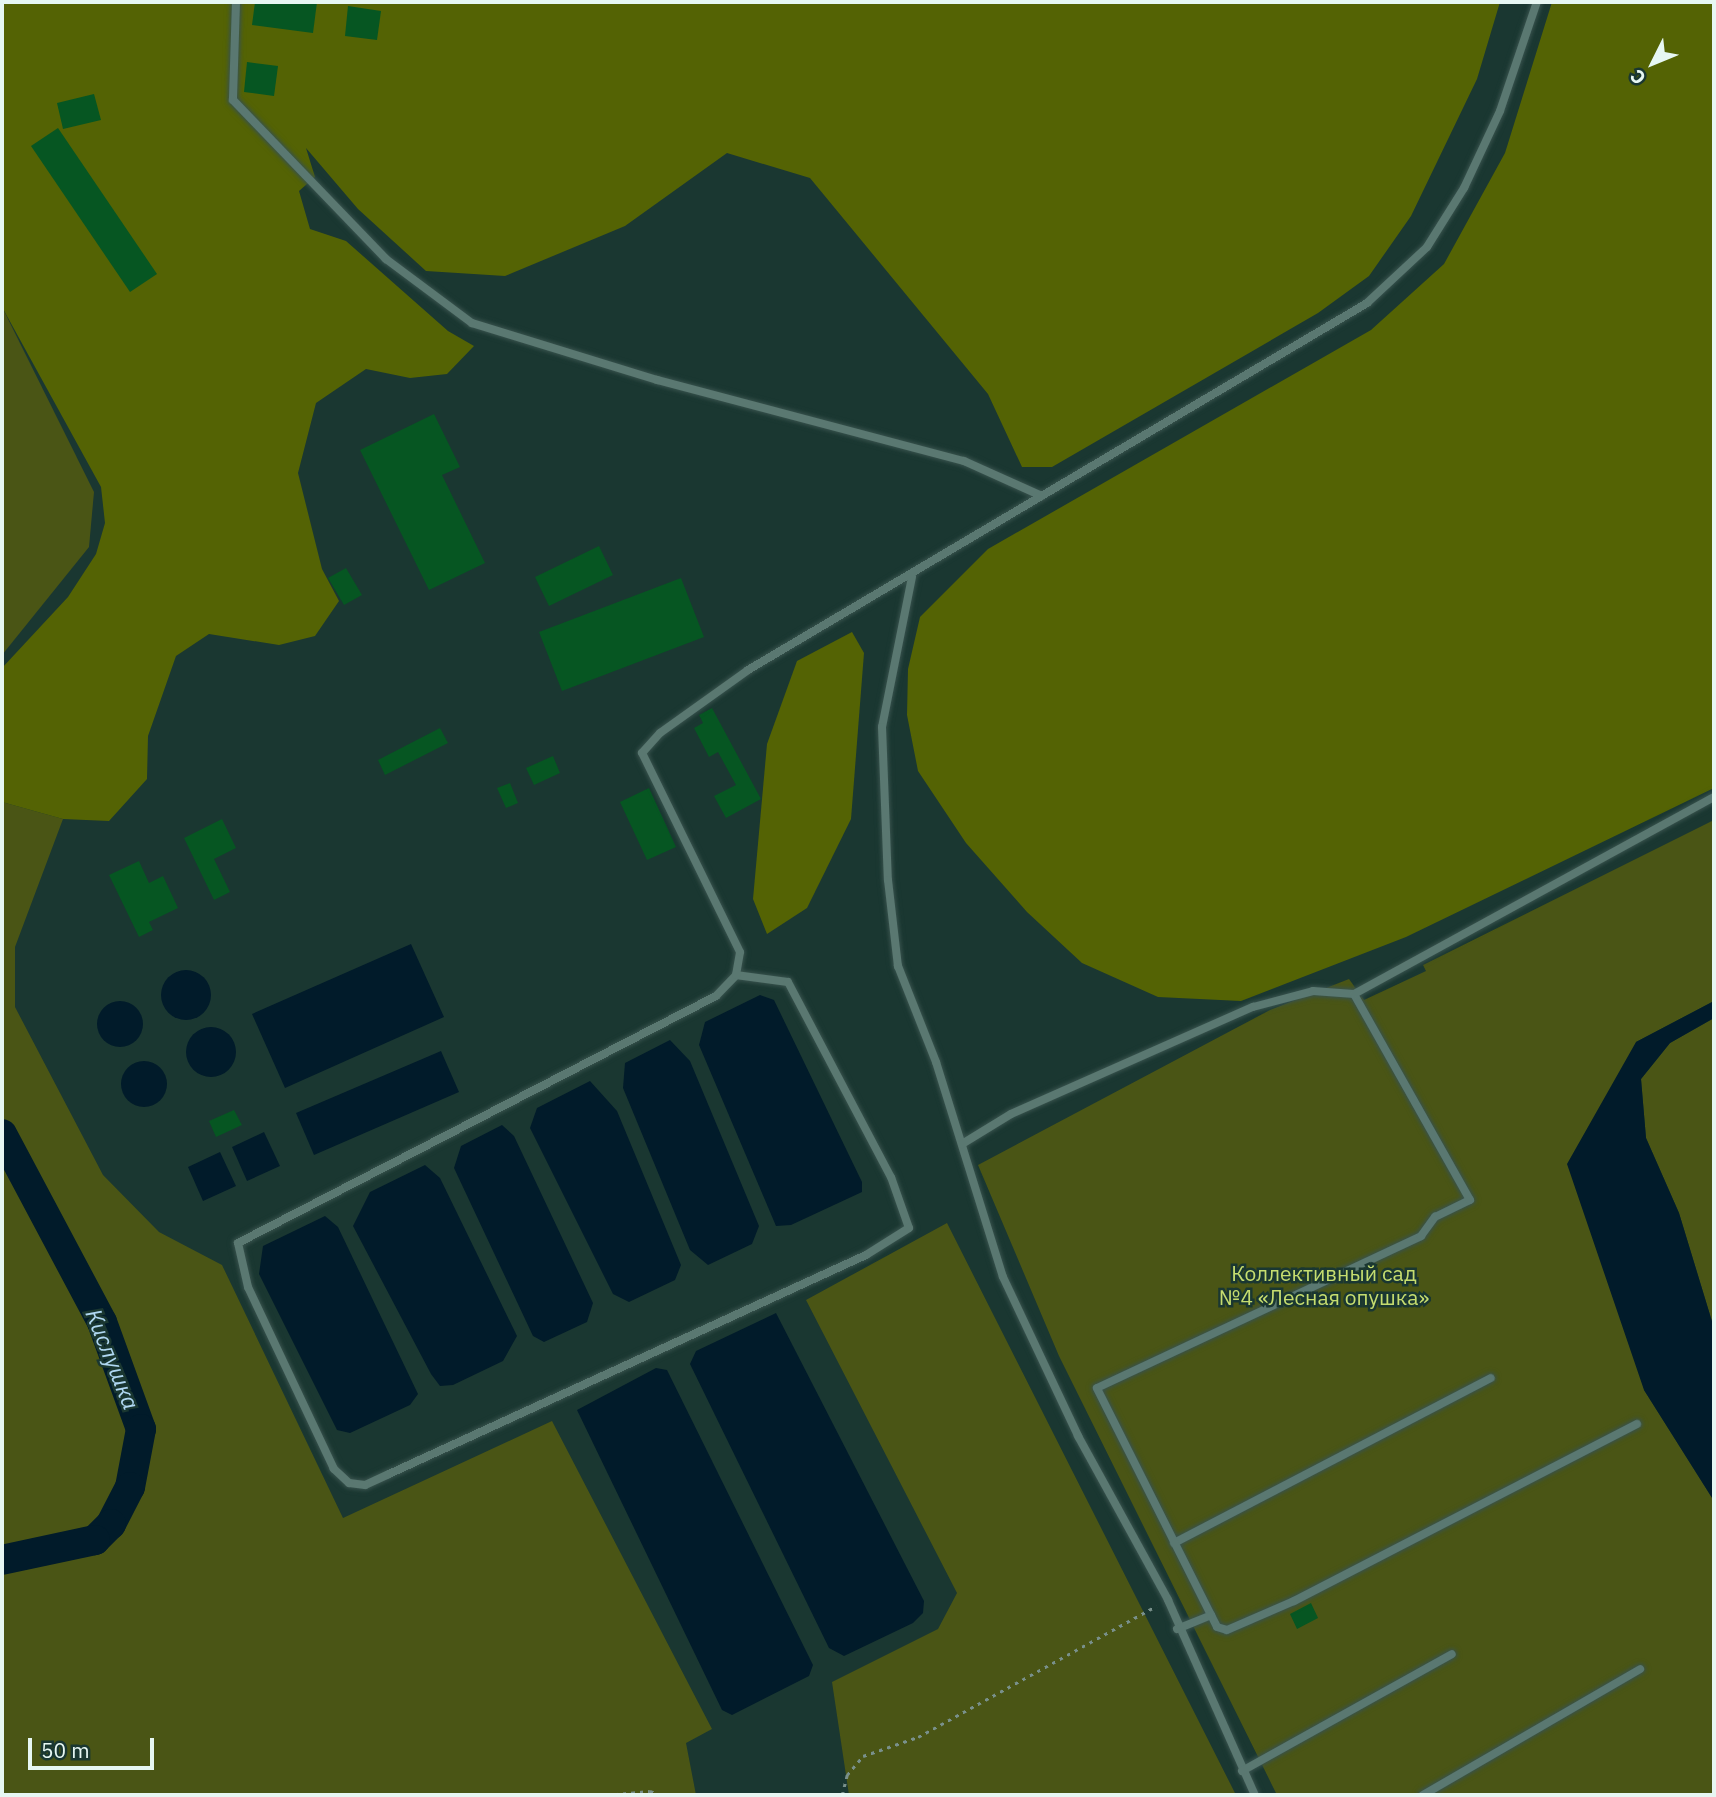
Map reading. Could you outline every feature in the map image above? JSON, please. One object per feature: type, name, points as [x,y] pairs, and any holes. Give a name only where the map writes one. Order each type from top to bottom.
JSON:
[{"type":"lane","points":[[236,2],[233,100],[386,259],[464,318],[514,340],[964,461],[1042,496]]},
{"type":"lane","points":[[736,975],[789,982],[891,1177],[909,1228],[866,1255],[377,1480],[349,1483],[334,1469],[248,1287],[238,1243],[686,1014],[736,975],[740,952],[727,918],[642,753],[660,733],[748,670],[912,577],[1042,496],[1367,303],[1427,247],[1464,188],[1500,111],[1537,2]]},
{"type":"lane","points":[[912,577],[882,727],[888,880],[898,966],[962,1144],[1003,1276],[1078,1436],[1168,1600],[1177,1629],[1255,1795]]},
{"type":"lane","points":[[962,1144],[1011,1114],[1252,1007],[1313,991],[1354,995],[1714,797]]},
{"type":"lane","points":[[1354,995],[1470,1200],[1434,1217],[1421,1236],[1097,1388],[1211,1615],[1227,1630],[1283,1606],[1637,1424]]},
{"type":"lane","points":[[1174,1543],[1491,1378]]},
{"type":"lane","points":[[1177,1629],[1211,1615]]},
{"type":"lane","points":[[1242,1771],[1452,1654]]},
{"type":"lane","points":[[1423,1795],[1640,1669]]},
{"type":"path","points":[[842,1795],[847,1775],[863,1756],[918,1737],[1168,1600]]},
{"type":"path","points":[[606,1795],[650,1791],[661,1795]]},
{"type":"green space","points":[[2,2],[1500,2],[1477,79],[1411,216],[1369,276],[1318,313],[1052,467],[1022,467],[988,394],[810,178],[727,153],[625,226],[505,276],[426,271],[358,209],[306,148],[315,177],[299,191],[310,229],[346,241],[448,331],[474,346],[447,374],[410,378],[366,369],[316,403],[298,473],[322,569],[339,601],[315,636],[279,645],[209,634],[176,656],[148,736],[147,779],[109,821],[63,819],[2,802],[2,668],[68,597],[96,554],[105,523],[101,487],[2,307]]},
{"type":"green space","points":[[1552,2],[1714,2],[1714,788],[1406,937],[1241,1001],[1158,997],[1082,963],[1027,912],[966,843],[918,771],[907,715],[908,669],[920,617],[988,549],[1371,330],[1444,264],[1505,153]]},
{"type":"green space","points":[[2,307],[94,492],[89,547],[2,655]]},
{"type":"green space","points":[[852,632],[864,653],[851,819],[807,908],[767,934],[753,899],[767,744],[797,661]]},
{"type":"green space","points":[[2,802],[63,819],[15,947],[15,1007],[103,1175],[159,1232],[222,1265],[343,1518],[552,1421],[712,1729],[686,1743],[696,1795],[2,1795]]},
{"type":"green space","name":"Коллективный сад №4 «Лесная опушка»","points":[[1714,820],[1714,1001],[1636,1042],[1644,1390],[1714,1501],[1714,1795],[1277,1795],[1059,1356],[978,1165],[1270,1010],[1349,979],[1364,1000],[1426,971],[1423,965]]},
{"type":"green space","points":[[1714,1018],[1714,1328],[1679,1213],[1646,1138],[1641,1079],[1670,1043]]},
{"type":"green space","points":[[947,1223],[1236,1795],[849,1795],[832,1682],[938,1629],[957,1593],[806,1300]]},
{"type":"water","points":[[411,944],[444,1017],[285,1088],[252,1014]]},
{"type":"water","points":[[186,970],[204,977],[211,995],[204,1013],[186,1020],[168,1013],[161,995],[168,977]]},
{"type":"water","points":[[760,995],[774,1000],[862,1182],[862,1192],[791,1225],[776,1226],[699,1045],[705,1022]]},
{"type":"water","points":[[120,1001],[136,1008],[143,1024],[136,1040],[120,1047],[104,1040],[97,1024],[104,1008]]},
{"type":"water","points":[[1714,1001],[1714,1018],[1670,1043],[1641,1079],[1646,1138],[1679,1213],[1714,1328],[1714,1501],[1644,1390],[1567,1164],[1636,1042]]},
{"type":"water","points":[[211,1027],[229,1034],[236,1052],[229,1070],[211,1077],[193,1070],[186,1052],[193,1034]]},
{"type":"water","points":[[670,1040],[690,1061],[759,1226],[752,1244],[708,1265],[690,1250],[623,1088],[625,1063]]},
{"type":"water","points":[[441,1051],[459,1092],[314,1155],[296,1113]]},
{"type":"water","points":[[144,1061],[160,1068],[167,1084],[160,1100],[144,1107],[128,1100],[121,1084],[128,1068]]},
{"type":"water","points":[[590,1081],[617,1111],[681,1265],[675,1280],[629,1302],[613,1294],[530,1128],[537,1108]]},
{"type":"water","points":[[502,1125],[514,1136],[593,1303],[587,1322],[544,1342],[533,1336],[454,1168],[461,1146]]},
{"type":"water","points":[[264,1132],[280,1166],[247,1181],[232,1147]]},
{"type":"water","points":[[220,1152],[236,1186],[203,1201],[188,1167]]},
{"type":"water","points":[[425,1165],[440,1178],[517,1336],[503,1361],[453,1385],[440,1386],[431,1374],[353,1226],[370,1192]]},
{"type":"water","points":[[325,1216],[338,1227],[418,1394],[410,1405],[350,1433],[337,1430],[259,1274],[263,1246]]},
{"type":"water","points":[[776,1313],[924,1601],[923,1613],[913,1623],[844,1656],[829,1648],[690,1364],[696,1351]]},
{"type":"water","points":[[656,1368],[667,1370],[813,1665],[809,1676],[732,1715],[722,1710],[577,1410]]},
{"type":"building","points":[[255,2],[317,2],[313,33],[252,25]]},
{"type":"building","points":[[348,6],[381,11],[377,40],[345,36]]},
{"type":"building","points":[[247,62],[278,66],[274,96],[244,92]]},
{"type":"building","points":[[94,94],[101,120],[63,129],[57,103]]},
{"type":"building","points":[[58,128],[157,274],[130,292],[31,146]]},
{"type":"building","points":[[434,414],[460,467],[442,475],[485,563],[429,590],[360,450]]},
{"type":"building","points":[[599,546],[613,575],[549,606],[535,577]]},
{"type":"building","points":[[346,568],[362,595],[344,605],[328,578]]},
{"type":"building","points":[[681,578],[704,637],[562,691],[539,632]]},
{"type":"building","points":[[712,708],[761,799],[726,818],[714,796],[736,785],[718,752],[709,757],[694,728],[703,723],[699,715]]},
{"type":"building","points":[[440,728],[448,743],[385,775],[378,760]]},
{"type":"building","points":[[553,756],[560,773],[534,785],[526,768]]},
{"type":"building","points":[[510,783],[518,803],[506,808],[497,788]]},
{"type":"building","points":[[649,788],[676,847],[647,860],[620,802]]},
{"type":"building","points":[[222,819],[236,848],[214,859],[230,892],[214,900],[184,838]]},
{"type":"building","points":[[139,861],[149,883],[163,876],[178,908],[149,922],[153,930],[139,937],[109,875]]},
{"type":"building","points":[[234,1110],[242,1125],[216,1137],[209,1121]]},
{"type":"building","points":[[1311,1603],[1318,1618],[1297,1629],[1290,1614]]},
{"type":"waterway","name":"Кислушка","points":[[2,1134],[102,1322],[141,1429],[130,1487],[111,1524],[95,1540],[2,1560]]}]
